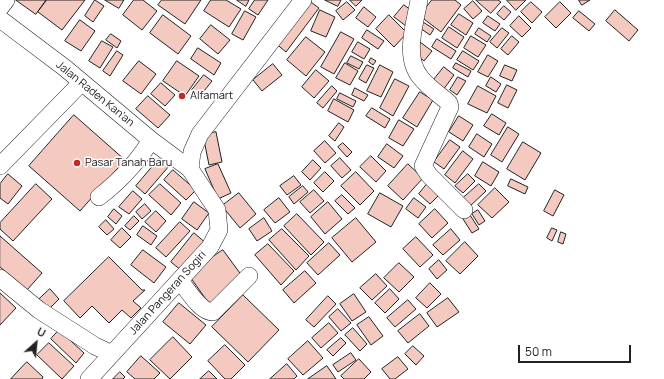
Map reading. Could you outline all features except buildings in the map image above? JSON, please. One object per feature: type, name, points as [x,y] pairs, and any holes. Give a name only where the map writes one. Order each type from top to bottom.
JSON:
[{"type":"street","points":[[0,8],[6,0]]},
{"type":"street","points":[[190,169],[192,152],[200,134],[303,0]]},
{"type":"street","points":[[419,0],[411,53],[413,65],[419,77],[449,103],[450,107],[424,166],[429,175],[464,210]]},
{"type":"street","name":"Jalan Raden Kan'an","points":[[0,19],[82,82],[151,140],[190,169]]},
{"type":"street","points":[[0,166],[82,82]]},
{"type":"street","points":[[99,197],[120,181],[139,160],[151,140]]},
{"type":"street","name":"Jalan Pangeran Sogiri","points":[[89,379],[210,247],[219,230],[217,210],[190,169]]},
{"type":"street","points":[[180,281],[201,306],[209,312],[213,312],[249,276]]},
{"type":"street","points":[[0,278],[39,310],[95,346],[112,354]]},
{"type":"place","name":"Alfamart","points":[[182,96]]},
{"type":"place","name":"Pasar Tanah Baru","points":[[77,163]]}]
